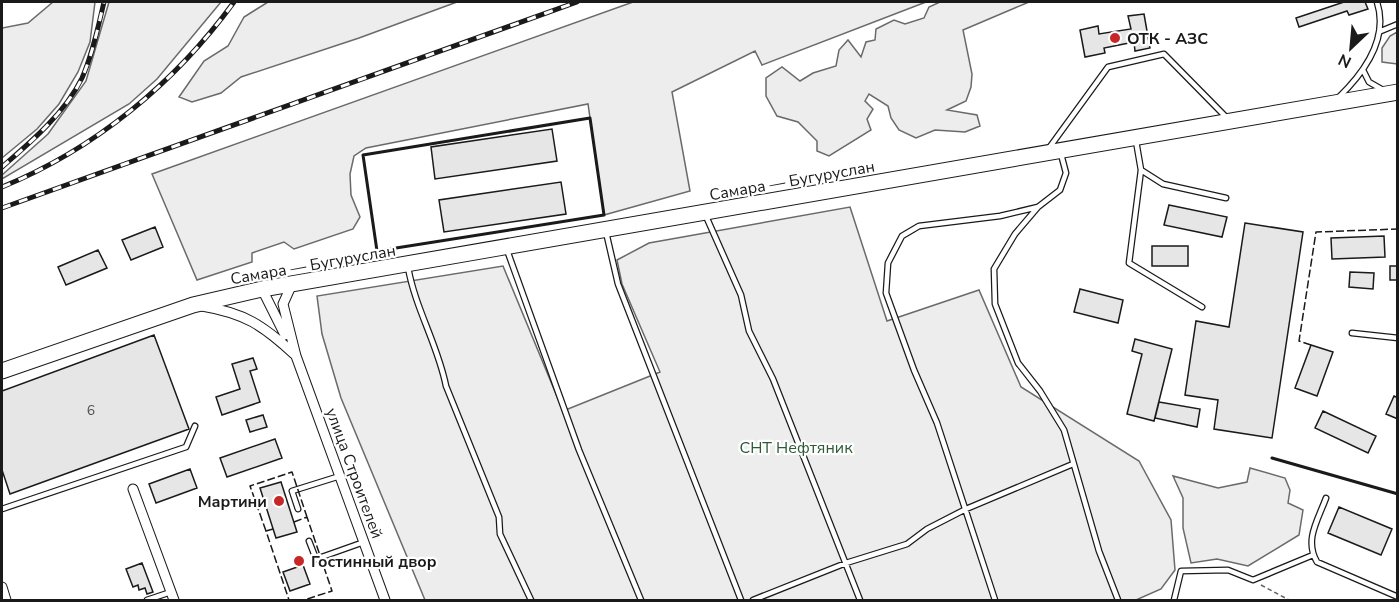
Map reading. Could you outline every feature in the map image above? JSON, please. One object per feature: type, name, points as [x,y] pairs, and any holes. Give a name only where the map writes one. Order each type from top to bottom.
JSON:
[{"type":"main road","name":"Самара — Бугуруслан","points":[[2,370],[193,305],[262,289],[1393,93]]},
{"type":"street","points":[[292,284],[283,304],[296,356]]},
{"type":"street","points":[[262,289],[296,356]]},
{"type":"street","points":[[193,305],[230,311],[254,321],[296,356]]},
{"type":"street","name":"улица Строителей","points":[[296,356],[385,600]]},
{"type":"street","points":[[133,489],[173,596]]},
{"type":"street","points":[[2,587],[6,600]]},
{"type":"lane","points":[[1333,103],[1363,70],[1381,31],[1382,15],[1377,2]]},
{"type":"lane","points":[[1381,31],[1398,24]]},
{"type":"lane","points":[[1118,600],[1099,551],[1064,430],[1040,391],[1018,363],[995,304],[994,269],[1015,234],[1038,207],[1060,190],[1066,173],[1052,153],[1108,67],[1164,54],[1230,121]]},
{"type":"lane","points":[[1363,70],[1369,82],[1393,93]]},
{"type":"lane","points":[[1136,138],[1141,170],[1129,262],[1202,307]]},
{"type":"lane","points":[[1141,170],[1163,184],[1226,198]]},
{"type":"lane","points":[[995,600],[969,528],[966,509],[937,423],[914,370],[886,293],[888,263],[902,236],[919,226],[1000,216],[1038,207]]},
{"type":"lane","points":[[704,214],[741,295],[749,331],[773,379],[860,600]]},
{"type":"lane","points":[[605,231],[618,284],[741,600]]},
{"type":"lane","points":[[506,248],[579,450],[640,600]]},
{"type":"lane","points":[[408,265],[411,283],[442,366],[446,386],[499,517],[500,534],[531,600]]},
{"type":"lane","points":[[1352,333],[1398,338]]},
{"type":"lane","points":[[2,509],[186,447],[195,426]]},
{"type":"lane","points":[[753,600],[846,563],[907,544],[927,529],[966,509],[1073,464]]},
{"type":"lane","points":[[297,509],[292,491],[340,476]]},
{"type":"lane","points":[[1326,498],[1310,539],[1317,562],[1326,568],[1398,597]]},
{"type":"lane","points":[[309,541],[316,559],[364,542]]},
{"type":"lane","points":[[1174,600],[1181,571],[1228,570],[1253,580],[1313,555]]},
{"type":"lane","points":[[147,600],[173,596]]},
{"type":"path","points":[[1253,580],[1289,600]]},
{"type":"shaded area","points":[[53,2],[95,2],[90,42],[78,72],[59,104],[37,129],[2,158],[2,28],[28,23]]},
{"type":"shaded area","points":[[109,2],[221,2],[157,79],[129,104],[2,179],[2,175],[48,134],[86,81]]},
{"type":"shaded area","points":[[268,2],[457,2],[359,38],[241,77],[221,93],[192,102],[179,97],[204,61],[228,46],[244,17]]},
{"type":"shaded area","points":[[633,2],[926,2],[762,65],[755,51],[672,92],[690,191],[604,215],[588,104],[366,148],[354,156],[350,174],[351,195],[360,217],[353,229],[294,249],[284,242],[252,253],[252,262],[197,280],[152,174]]},
{"type":"shaded area","points":[[940,2],[1029,2],[963,30],[972,74],[971,87],[966,101],[947,110],[977,115],[980,126],[965,132],[935,130],[916,138],[899,130],[891,118],[888,106],[869,94],[865,101],[873,109],[867,119],[871,130],[829,156],[817,151],[817,141],[798,122],[777,116],[766,96],[766,78],[782,67],[800,81],[813,73],[836,66],[839,50],[848,40],[861,57],[866,42],[875,40],[876,29],[894,20],[905,24],[924,18],[929,7]]},
{"type":"shaded area","points":[[1397,32],[1397,64],[1382,62],[1382,48],[1390,36]]},
{"type":"shaded area","name":"СНТ Нефтяник","points":[[850,207],[887,321],[979,290],[1021,387],[1139,461],[1171,520],[1175,570],[1161,589],[1136,600],[425,600],[341,398],[322,334],[317,296],[503,266],[563,411],[660,372],[622,284],[617,260],[649,243]]},
{"type":"shaded area","points":[[1250,468],[1285,478],[1290,490],[1288,503],[1303,510],[1299,535],[1248,566],[1217,559],[1191,563],[1183,528],[1183,498],[1173,476],[1218,488],[1247,482]]},
{"type":"building","points":[[1344,2],[1365,2],[1368,9],[1349,15],[1347,11],[1299,27],[1296,18]]},
{"type":"building","name":"ОТК - АЗС","points":[[1144,14],[1150,48],[1135,51],[1134,42],[1104,48],[1105,53],[1085,57],[1080,30],[1098,26],[1099,34],[1131,29],[1128,16]]},
{"type":"building","points":[[552,129],[557,161],[435,179],[431,147]]},
{"type":"building","points":[[561,182],[566,214],[444,232],[439,200]]},
{"type":"building","points":[[1169,205],[1227,217],[1222,237],[1164,225]]},
{"type":"building","points":[[1245,223],[1303,232],[1272,438],[1214,429],[1218,400],[1185,395],[1196,321],[1229,327]]},
{"type":"building","points":[[155,227],[163,247],[131,260],[122,240]]},
{"type":"building","points":[[1384,236],[1385,257],[1332,259],[1331,238]]},
{"type":"building","points":[[1152,246],[1188,246],[1188,266],[1152,266]]},
{"type":"building","points":[[98,250],[107,268],[66,285],[58,267]]},
{"type":"building","points":[[1390,266],[1398,266],[1398,280],[1390,280]]},
{"type":"building","points":[[1350,272],[1374,273],[1373,289],[1349,287]]},
{"type":"building","points":[[1080,289],[1123,300],[1118,323],[1074,312]]},
{"type":"building","points":[[154,335],[189,429],[10,494],[2,470],[2,391]]},
{"type":"building","points":[[1135,339],[1172,349],[1154,421],[1127,414],[1142,354],[1132,351]]},
{"type":"building","points":[[1311,345],[1333,352],[1317,396],[1295,388]]},
{"type":"building","points":[[253,358],[257,369],[250,371],[260,402],[222,415],[216,397],[240,389],[232,364]]},
{"type":"building","points":[[1394,396],[1398,398],[1398,419],[1386,414]]},
{"type":"building","points":[[1159,402],[1200,409],[1197,427],[1155,418]]},
{"type":"building","points":[[1323,411],[1376,436],[1368,453],[1315,428]]},
{"type":"building","points":[[263,415],[267,427],[250,432],[246,420]]},
{"type":"building","points":[[275,439],[282,458],[227,477],[220,458]]},
{"type":"building","points":[[190,469],[197,488],[156,503],[149,484]]},
{"type":"building","points":[[281,482],[297,532],[276,538],[260,488]]},
{"type":"building","points":[[1339,507],[1392,529],[1381,555],[1328,533]]},
{"type":"building","points":[[142,563],[153,592],[147,594],[145,588],[139,590],[138,585],[133,587],[126,569]]},
{"type":"building","points":[[303,565],[310,584],[290,591],[283,572]]},
{"type":"railway","points":[[2,167],[57,115],[75,91],[89,59],[104,2]]},
{"type":"railway","points":[[2,187],[69,153],[131,111],[186,60],[234,2]]},
{"type":"railway","points":[[2,208],[577,2]]},
{"type":"fence","points":[[1311,345],[1299,341],[1316,232],[1398,229]]},
{"type":"fence","points":[[266,531],[250,486],[292,472],[307,517]]},
{"type":"fence","points":[[294,522],[307,517],[332,591],[304,600]]},
{"type":"fence","points":[[273,529],[266,531],[289,600]]},
{"type":"wall","points":[[590,118],[604,215],[377,251],[363,155],[590,118]]},
{"type":"wall","points":[[1272,458],[1398,494]]},
{"type":"place","name":"ОТК - АЗС","points":[[1115,38]]},
{"type":"place","name":"Мартини","points":[[279,501]]},
{"type":"place","name":"Гостинный двор","points":[[299,561]]}]
